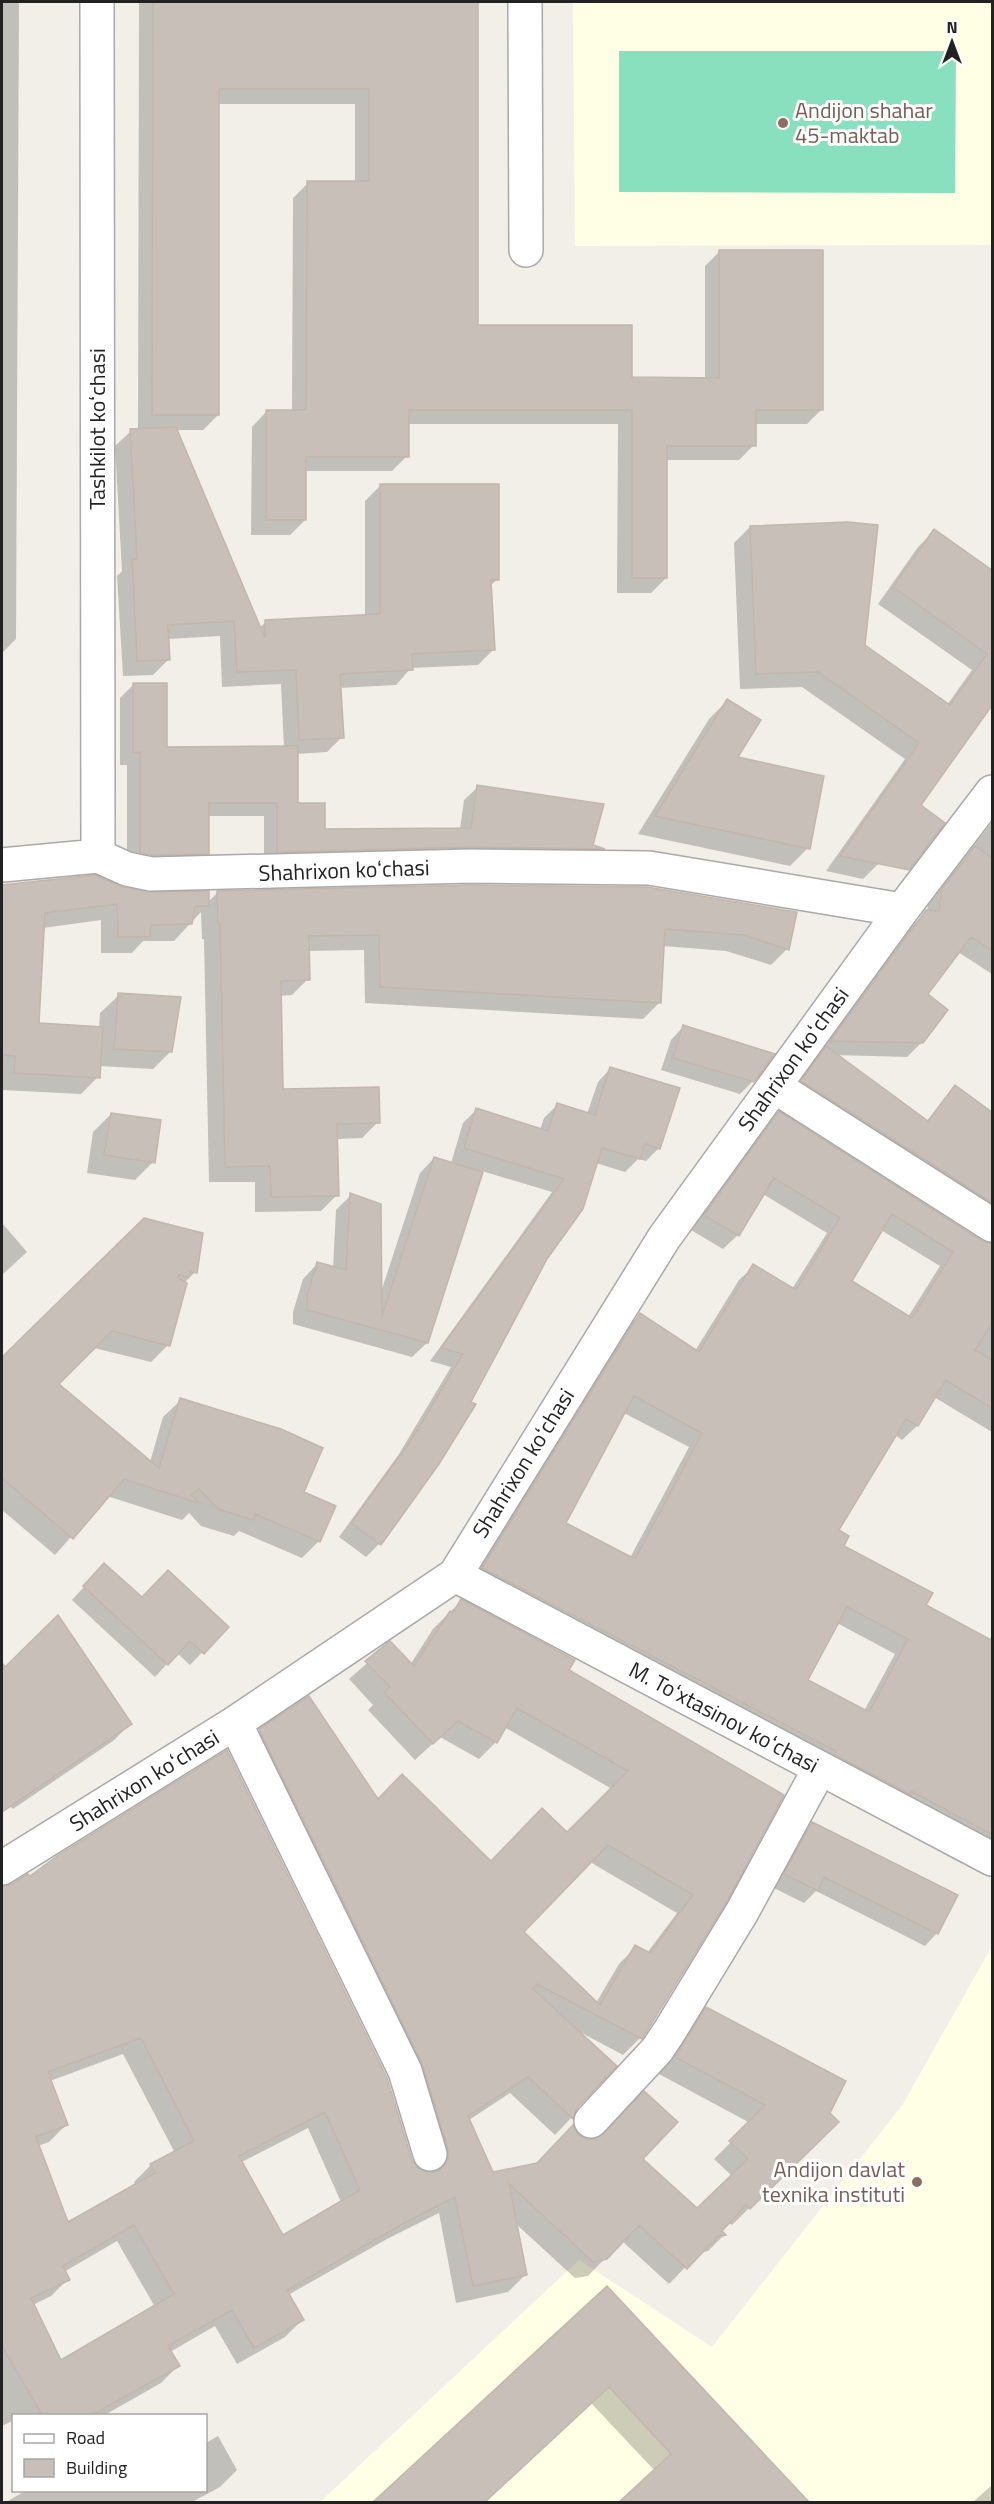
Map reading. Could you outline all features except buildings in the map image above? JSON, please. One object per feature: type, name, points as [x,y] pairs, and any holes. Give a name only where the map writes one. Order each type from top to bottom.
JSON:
[{"type":"street","name":"Tashkilot koʻchasi","points":[[97,2],[98,856]]},
{"type":"street","points":[[525,2],[526,250]]},
{"type":"street","name":"Shahrixon koʻchasi","points":[[2,1868],[236,1723],[455,1575],[664,1238],[902,910],[993,792]]},
{"type":"street","name":"Shahrixon koʻchasi","points":[[2,865],[98,856],[127,869],[151,874],[470,866],[649,868],[902,910]]},
{"type":"street","points":[[774,1086],[993,1225]]},
{"type":"street","name":"M. Toʻxtasinov koʻchasi","points":[[455,1575],[993,1859]]},
{"type":"street","points":[[236,1723],[405,2071],[430,2154]]},
{"type":"street","points":[[591,2121],[657,2050],[669,2032],[742,1912],[820,1768]]},
{"type":"shaded area","name":"Andijon shahar 45-maktab","points":[[573,2],[992,2],[992,245],[575,246]]},
{"type":"shaded area","name":"Andijon davlat texnika instituti","points":[[992,1946],[992,2502],[320,2502],[579,2260],[712,2347],[903,2104]]},
{"type":"green space","points":[[619,51],[956,51],[955,193],[619,192]]},
{"type":"place","name":"Andijon shahar 45-maktab","points":[[783,123]]},
{"type":"place","name":"Andijon davlat texnika instituti","points":[[917,2182]]}]
